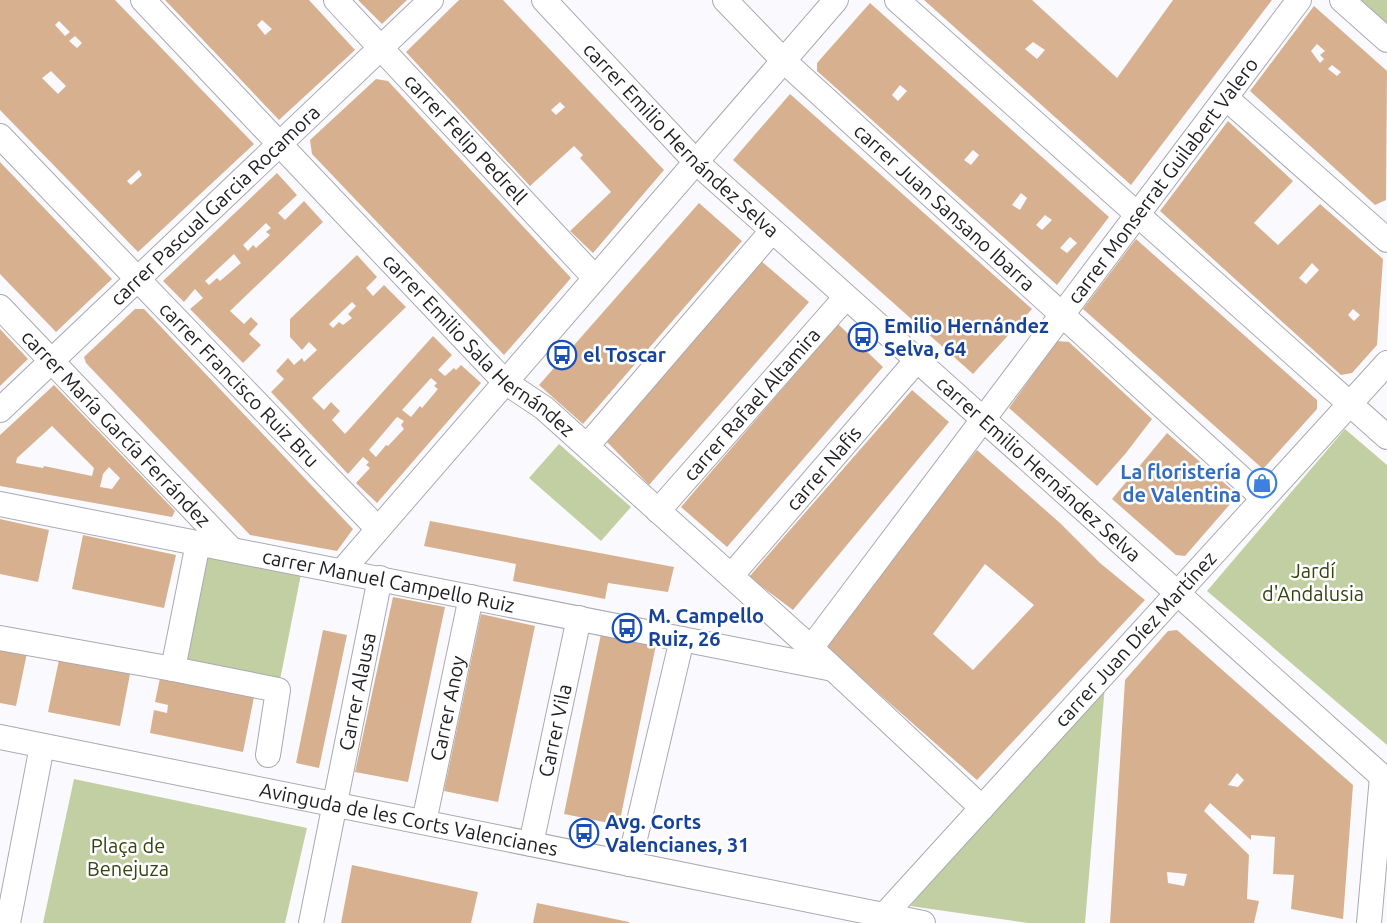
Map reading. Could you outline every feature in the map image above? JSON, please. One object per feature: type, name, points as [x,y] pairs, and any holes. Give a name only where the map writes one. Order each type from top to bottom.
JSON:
[{"type":"street","name":"carrer Emilio Sala Hernández","points":[[143,0],[506,382],[544,408],[587,446],[805,643],[982,808]]},
{"type":"street","name":"carrer Felip Pedrell","points":[[336,0],[596,278]]},
{"type":"street","name":"carrer Pascual Garcia Rocamora","points":[[0,411],[431,0]]},
{"type":"street","name":"carrer Emilio Hernández Selva","points":[[544,0],[696,162],[1385,779]]},
{"type":"street","name":"carrer Juan Sansano Ibarra","points":[[725,0],[784,61],[1263,498]]},
{"type":"street","points":[[342,571],[836,0]]},
{"type":"street","points":[[897,0],[1349,405],[1387,436]]},
{"type":"street","name":"carrer Monserrat Guilabert Valero","points":[[805,643],[983,419],[1299,0]]},
{"type":"street","points":[[1342,0],[1387,40]]},
{"type":"street","points":[[1226,98],[1387,240]]},
{"type":"street","name":"carrer Francisco Ruiz Bru","points":[[0,136],[378,529]]},
{"type":"street","points":[[587,446],[772,231]]},
{"type":"street","name":"carrer Rafael Altamira","points":[[658,510],[846,297]]},
{"type":"street","name":"carrer María García Ferrández","points":[[0,307],[231,549]]},
{"type":"street","points":[[1387,355],[1387,364]]},
{"type":"street","name":"carrer Nafis","points":[[731,576],[917,360]]},
{"type":"street","name":"carrer Juan Díez Martínez","points":[[881,919],[1387,364]]},
{"type":"street","name":"carrer Manuel Campello Ruiz","points":[[0,504],[833,669]]},
{"type":"street","points":[[173,669],[198,543]]},
{"type":"street","name":"Carrer Alausa","points":[[311,923],[380,578]]},
{"type":"street","name":"Carrer Anoy","points":[[424,822],[471,597]]},
{"type":"street","name":"Carrer Vila","points":[[531,844],[579,618]]},
{"type":"street","points":[[0,638],[278,690],[268,755]]},
{"type":"street","points":[[629,864],[680,679],[682,639]]},
{"type":"street","points":[[778,658],[791,653],[797,646],[805,643]]},
{"type":"street","name":"Avinguda de les Corts Valencianes","points":[[0,737],[629,864],[881,919],[923,923]]},
{"type":"street","points":[[8,923],[42,746]]},
{"type":"street","points":[[1369,923],[1385,779]]},
{"type":"green space","points":[[1361,0],[1387,0],[1387,23]]},
{"type":"green space","name":"Jardí d'Andalusia","points":[[1345,429],[1387,465],[1387,745],[1207,591]]},
{"type":"green space","points":[[559,444],[631,507],[601,541],[529,478]]},
{"type":"green space","points":[[198,543],[303,564],[278,690],[173,669]]},
{"type":"green space","points":[[1105,685],[1085,923],[1028,923],[910,906]]},
{"type":"green space","name":"Plaça de Benejuza","points":[[74,779],[307,828],[285,923],[43,923]]},
{"type":"building","points":[[0,0],[115,0],[254,144],[138,252],[0,110]],"holes":[[[59,21],[70,32],[65,36],[55,25]],[[75,36],[82,43],[77,48],[69,41]],[[51,71],[66,86],[58,94],[42,78]],[[139,170],[142,175],[131,185],[127,181]]]},
{"type":"building","points":[[165,0],[309,0],[355,50],[279,120]],"holes":[[[262,20],[272,29],[265,35],[257,25]]]},
{"type":"building","points":[[358,0],[407,0],[382,24]]},
{"type":"building","points":[[459,0],[503,0],[664,170],[593,253],[570,231],[611,192],[580,158],[583,155],[574,146],[530,186],[406,52]],"holes":[[[560,102],[565,107],[556,115],[551,110]]]},
{"type":"building","points":[[924,0],[1032,0],[1117,78],[1173,0],[1272,0],[1131,185]],"holes":[[[1033,42],[1045,50],[1037,59],[1025,49]]]},
{"type":"building","points":[[870,3],[1109,217],[1057,285],[817,71],[817,63]],"holes":[[[900,85],[907,91],[898,101],[892,95]],[[973,150],[979,155],[971,165],[964,160]],[[1021,193],[1027,198],[1020,210],[1012,205]],[[1045,215],[1052,220],[1042,230],[1036,225]],[[1070,237],[1077,243],[1067,253],[1060,248]]]},
{"type":"building","points":[[1314,6],[1387,71],[1386,200],[1375,205],[1250,91]],"holes":[[[1317,44],[1325,51],[1320,55],[1324,59],[1320,63],[1311,51]],[[1332,65],[1341,72],[1337,76],[1328,69]]]},
{"type":"building","points":[[376,79],[388,81],[571,278],[504,355],[312,154],[310,140]]},
{"type":"building","points":[[790,94],[1032,309],[973,374],[733,160]]},
{"type":"building","points":[[1228,121],[1293,181],[1254,223],[1278,245],[1320,204],[1383,259],[1377,345],[1352,373],[1341,375],[1160,211]],"holes":[[[1312,263],[1319,270],[1306,284],[1299,278]],[[1353,309],[1360,315],[1354,321],[1348,315]]]},
{"type":"building","points":[[0,162],[112,279],[56,332],[0,274]]},
{"type":"building","points":[[277,173],[297,195],[278,213],[285,220],[304,201],[323,222],[230,311],[244,324],[251,317],[258,324],[249,334],[261,345],[243,363],[190,309],[203,298],[195,289],[184,302],[163,281]],"holes":[[[266,223],[271,228],[266,232],[270,235],[256,248],[253,245],[248,251],[243,245]],[[234,254],[241,263],[220,281],[217,278],[209,285],[205,281]]]},
{"type":"building","points":[[699,203],[742,241],[583,424],[539,385]]},
{"type":"building","points":[[1136,239],[1317,400],[1317,409],[1263,469],[1083,309]]},
{"type":"building","points":[[357,255],[377,277],[366,288],[373,296],[384,285],[406,307],[312,398],[324,410],[331,402],[340,411],[332,420],[345,434],[433,336],[452,355],[438,370],[445,376],[461,365],[481,383],[377,503],[356,483],[370,468],[366,465],[369,462],[363,457],[348,474],[271,392],[284,379],[276,371],[288,358],[294,365],[302,358],[304,362],[317,350],[309,342],[302,350],[290,337],[290,319]],"holes":[[[352,302],[356,306],[348,314],[352,318],[343,325],[339,322],[333,328],[329,324]],[[431,378],[437,383],[434,386],[438,389],[411,417],[402,410]],[[397,417],[404,421],[401,425],[404,429],[376,457],[369,450]]]},
{"type":"building","points":[[761,261],[809,302],[649,485],[607,442]]},
{"type":"building","points":[[135,309],[144,309],[353,529],[337,551],[250,535],[86,363],[84,357]]},
{"type":"building","points":[[838,324],[883,367],[727,547],[681,507]]},
{"type":"building","points":[[0,329],[28,359],[0,386]]},
{"type":"building","points":[[1057,341],[1069,342],[1152,419],[1097,486],[1009,408]]},
{"type":"building","points":[[54,385],[175,511],[172,517],[0,486],[0,435]],"holes":[[[52,426],[94,468],[92,476],[16,463],[17,458]],[[109,467],[120,478],[112,489],[100,487],[103,474]]]},
{"type":"building","points":[[912,390],[949,422],[793,610],[749,577]]},
{"type":"building","points":[[1167,433],[1238,495],[1185,556],[1176,555],[1112,499]]},
{"type":"building","points":[[977,450],[1060,523],[1100,563],[1145,600],[977,780],[826,647]],"holes":[[[985,564],[1034,605],[973,670],[933,634]]]},
{"type":"building","points":[[0,519],[49,530],[38,582],[0,574]]},
{"type":"building","points":[[430,521],[674,567],[668,592],[608,583],[605,599],[513,581],[516,564],[424,546]]},
{"type":"building","points":[[83,535],[176,555],[164,608],[72,589]]},
{"type":"building","points":[[393,597],[445,607],[408,782],[355,772]]},
{"type":"building","points":[[481,614],[535,626],[498,802],[444,791]]},
{"type":"building","points":[[323,630],[347,635],[319,768],[296,763]]},
{"type":"building","points":[[1177,630],[1353,785],[1343,919],[1291,909],[1294,875],[1273,874],[1275,837],[1251,835],[1251,840],[1210,803],[1204,811],[1249,855],[1247,899],[1259,901],[1254,923],[1110,923],[1125,680],[1168,631]],"holes":[[[1237,773],[1244,780],[1238,787],[1228,785]],[[1167,872],[1187,874],[1184,886],[1168,883]]]},
{"type":"building","points":[[601,634],[656,645],[619,825],[564,814]]},
{"type":"building","points":[[0,648],[27,653],[16,706],[0,703]]},
{"type":"building","points":[[59,660],[130,674],[120,726],[48,712]]},
{"type":"building","points":[[160,678],[254,697],[243,752],[150,733],[154,710],[167,713],[168,705],[155,702]]},
{"type":"building","points":[[352,865],[478,892],[471,923],[341,923]]},
{"type":"building","points":[[537,903],[629,922],[629,923],[533,923]]},
{"type":"place","name":"Emilio Hernández Selva, 64","points":[[863,337]]},
{"type":"place","name":"el Toscar","points":[[562,355]]},
{"type":"place","name":"La floristería de Valentina","points":[[1262,483]]},
{"type":"place","name":"M. Campello Ruiz, 26","points":[[627,628]]},
{"type":"place","name":"Avg. Corts Valencianes, 31","points":[[584,833]]}]
